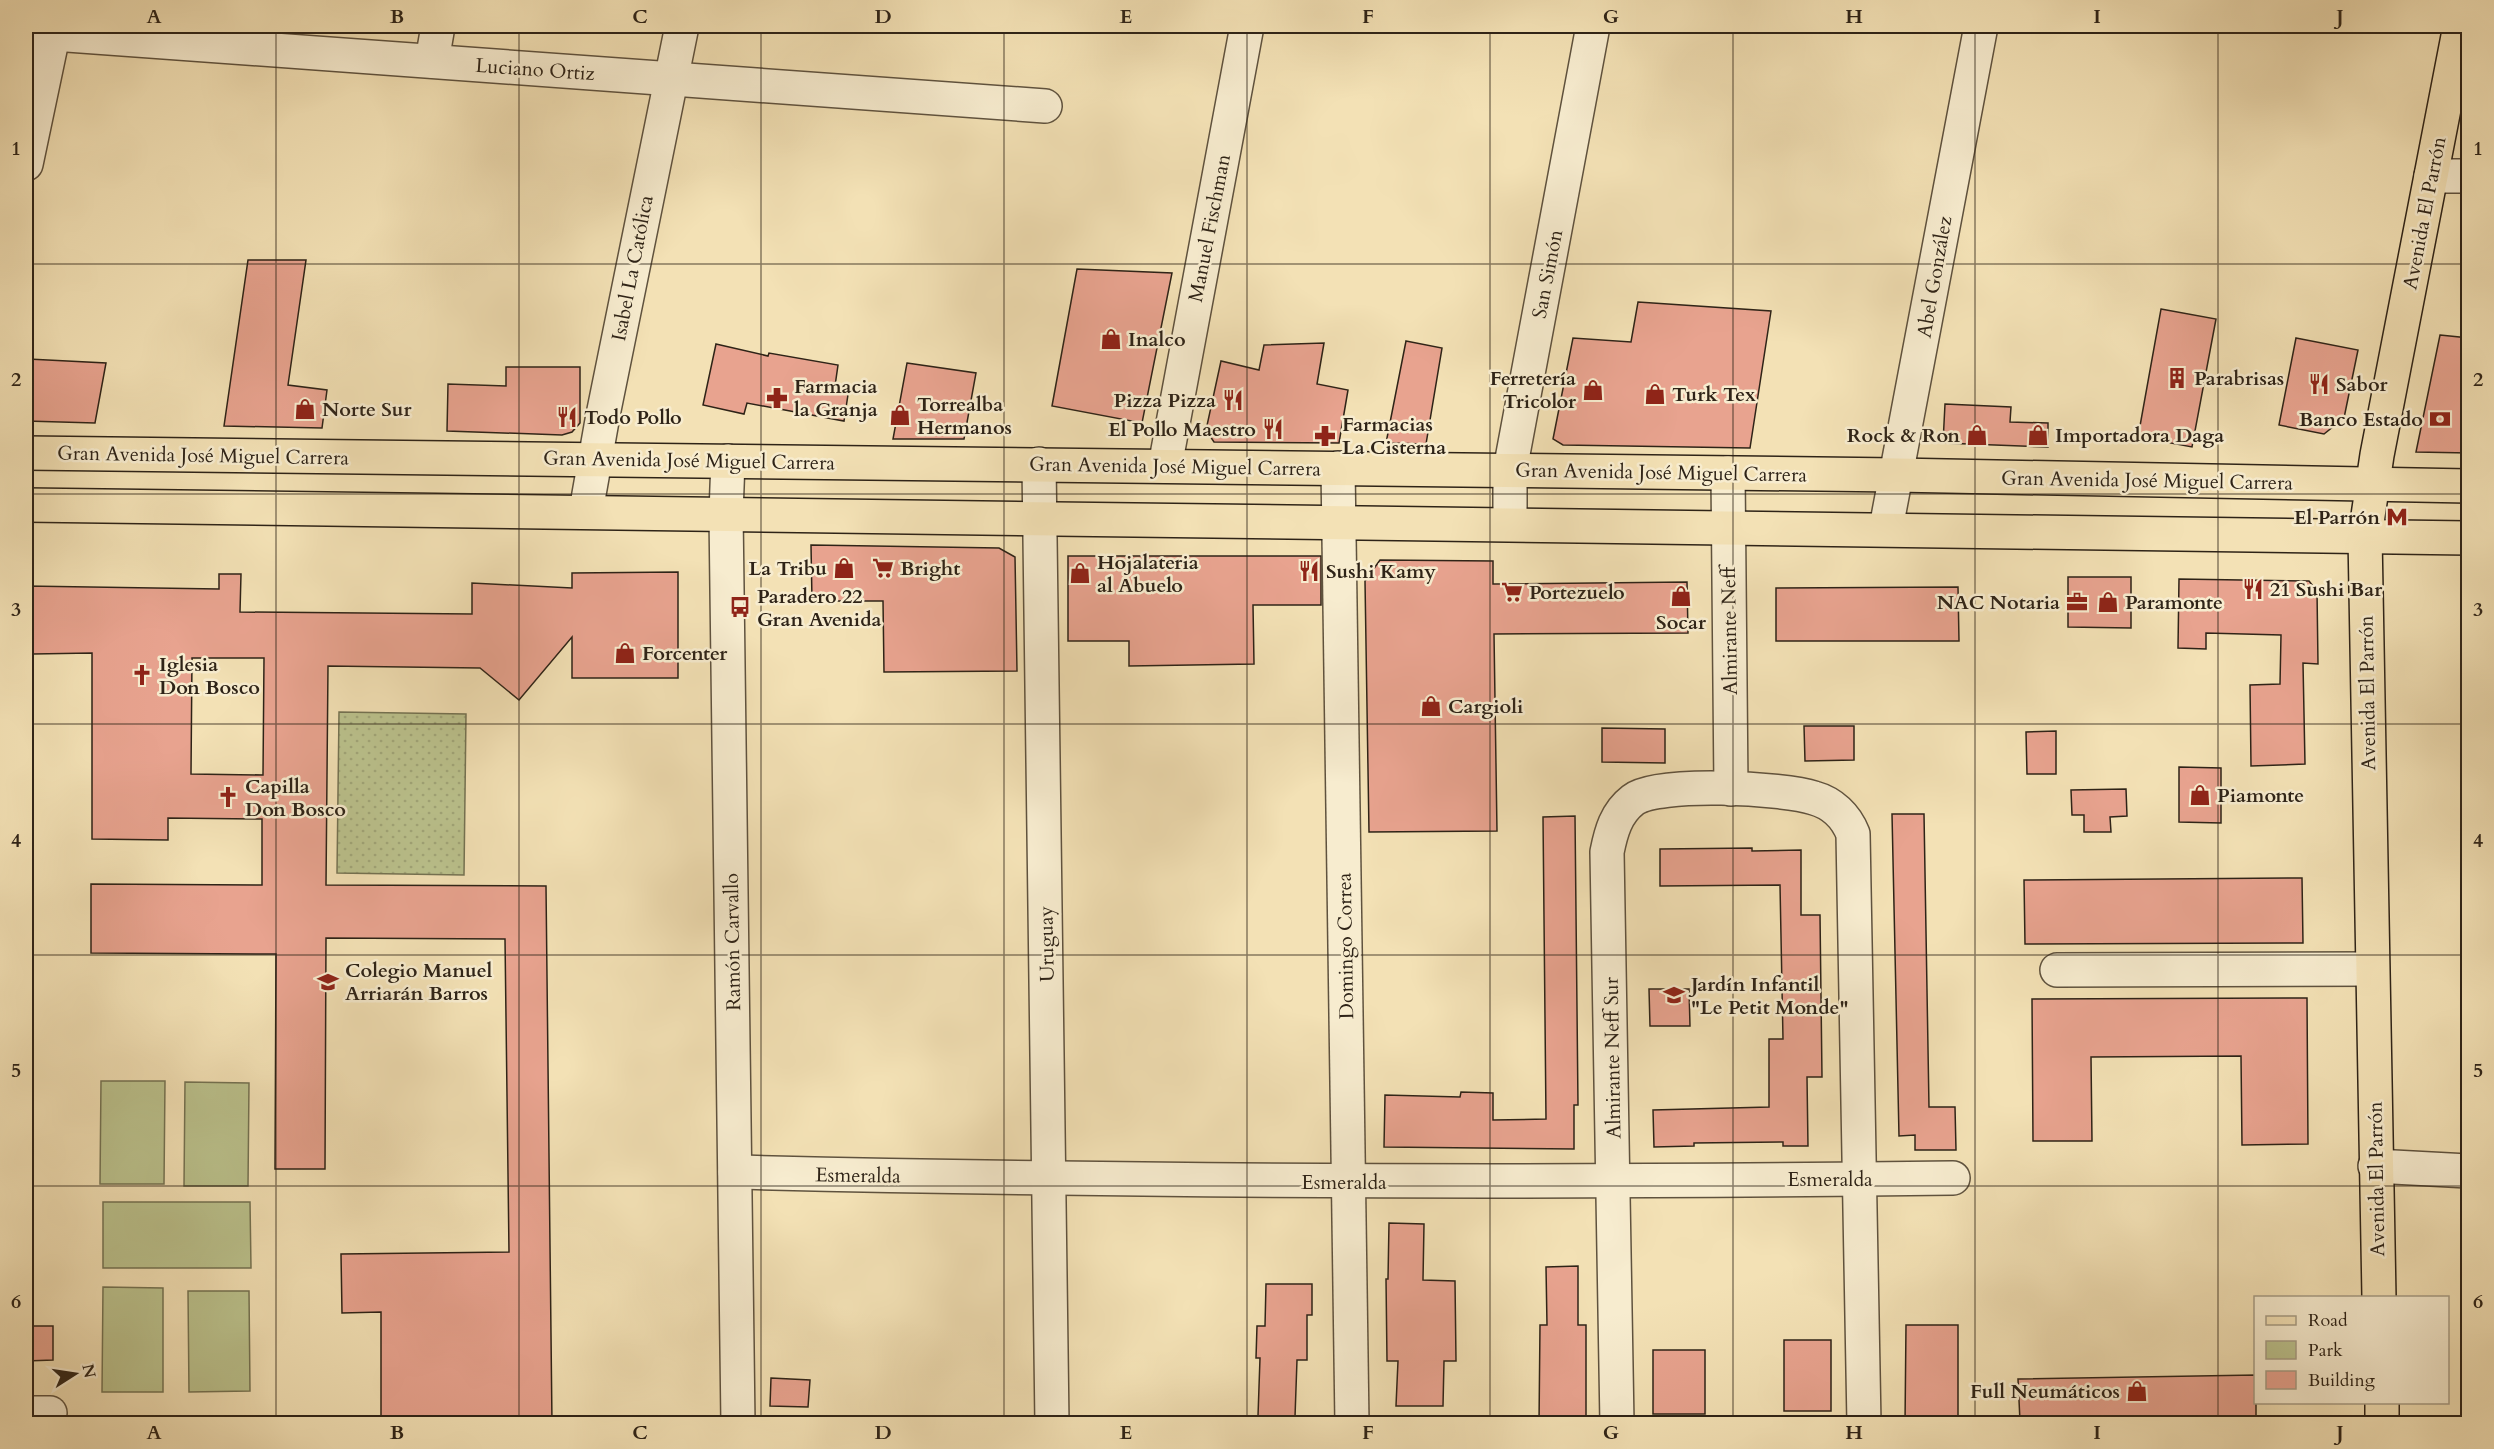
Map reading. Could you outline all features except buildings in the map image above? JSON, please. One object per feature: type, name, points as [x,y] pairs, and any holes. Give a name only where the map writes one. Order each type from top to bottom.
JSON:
[{"type":"main road","name":"Avenida El Parrón","points":[[2379,1296],[2365,536],[2372,484],[2460,26]]},
{"type":"main road","name":"Gran Avenida José Miguel Carrera","points":[[26,453],[1897,475],[2469,486]]},
{"type":"main road","points":[[26,505],[1886,528],[2469,538]]},
{"type":"main road","points":[[2382,1404],[2382,1424]]},
{"type":"street","points":[[432,61],[438,26]]},
{"type":"street","name":"Isabel La Católica","points":[[586,511],[682,26]]},
{"type":"street","name":"Manuel Fischman","points":[[1165,466],[1247,26]]},
{"type":"street","name":"San Simón","points":[[1510,523],[1510,470],[1593,26]]},
{"type":"street","name":"Abel González","points":[[1886,528],[1981,26]]},
{"type":"street","points":[[26,164],[45,30]]},
{"type":"street","name":"Luciano Ortiz","points":[[45,30],[1045,106]]},
{"type":"street","points":[[2431,176],[2469,176]]},
{"type":"street","name":"Ramón Carvallo","points":[[728,461],[726,513],[738,1424]]},
{"type":"street","name":"Uruguay","points":[[1039,464],[1052,1424]]},
{"type":"street","name":"Domingo Correa","points":[[1338,468],[1352,1424]]},
{"type":"street","name":"Almirante Neff","points":[[1728,473],[1731,789]]},
{"type":"street","name":"Almirante Neff Sur","points":[[1617,1424],[1607,852],[1615,822],[1625,808],[1641,796],[1663,790],[1731,789],[1788,791],[1815,798],[1839,812],[1849,823],[1853,834],[1864,1424]]},
{"type":"street","points":[[2057,970],[2372,969]]},
{"type":"street","points":[[2375,1166],[2469,1171]]},
{"type":"street","name":"Esmeralda","points":[[735,1172],[1049,1179],[1348,1182],[1953,1178]]},
{"type":"green space","points":[[339,712],[466,714],[464,875],[337,873]]},
{"type":"green space","points":[[101,1081],[165,1081],[164,1184],[100,1184]]},
{"type":"green space","points":[[185,1082],[249,1083],[248,1186],[184,1186]]},
{"type":"green space","points":[[103,1202],[250,1202],[251,1268],[103,1268]]},
{"type":"green space","points":[[103,1287],[163,1288],[163,1392],[102,1392]]},
{"type":"green space","points":[[188,1291],[249,1291],[250,1391],[189,1392]]},
{"type":"place","name":"Inalco","points":[[1111,339]]},
{"type":"place","name":"Parabrisas","points":[[2177,378]]},
{"type":"place","name":"Sabor","points":[[2319,384]]},
{"type":"place","name":"Ferretería Tricolor","points":[[1593,390]]},
{"type":"place","name":"Turk Tex","points":[[1655,394]]},
{"type":"place","name":"Farmacia la Granja","points":[[777,398]]},
{"type":"place","name":"Pizza Pizza","points":[[1233,400]]},
{"type":"place","name":"Norte Sur","points":[[305,409]]},
{"type":"place","name":"Torrealba Hermanos","points":[[900,415]]},
{"type":"place","name":"Todo Pollo","points":[[567,417]]},
{"type":"place","name":"Banco Estado","points":[[2440,419]]},
{"type":"place","name":"El Pollo Maestro","points":[[1273,429]]},
{"type":"place","name":"Rock & Ron","points":[[1977,435]]},
{"type":"place","name":"Importadora Daga","points":[[2038,435]]},
{"type":"place","name":"Farmacias La Cisterna","points":[[1325,436]]},
{"type":"place","name":"El Parrón","points":[[2397,517]]},
{"type":"place","name":"La Tribu","points":[[844,568]]},
{"type":"place","name":"Bright","points":[[883,568]]},
{"type":"place","name":"Sushi Kamy","points":[[1309,571]]},
{"type":"place","name":"Hojalateria al Abuelo","points":[[1080,573]]},
{"type":"place","name":"21 Sushi Bar","points":[[2253,589]]},
{"type":"place","name":"Portezuelo","points":[[1512,592]]},
{"type":"place","name":"Socar","points":[[1681,596]]},
{"type":"place","name":"NAC Notaria","points":[[2077,602]]},
{"type":"place","name":"Paramonte","points":[[2108,602]]},
{"type":"place","name":"Paradero 22 Gran Avenida","points":[[740,607]]},
{"type":"place","name":"Forcenter","points":[[625,653]]},
{"type":"place","name":"Iglesia Don Bosco","points":[[142,675]]},
{"type":"place","name":"Cargioli","points":[[1431,706]]},
{"type":"place","name":"Piamonte","points":[[2200,795]]},
{"type":"place","name":"Capilla Don Bosco","points":[[228,797]]},
{"type":"place","name":"Colegio Manuel Arriarán Barros","points":[[328,982]]},
{"type":"place","name":"Jardín Infantil \"Le Petit Monde\"","points":[[1674,995]]},
{"type":"place","name":"Full Neumáticos","points":[[2137,1391]]}]
